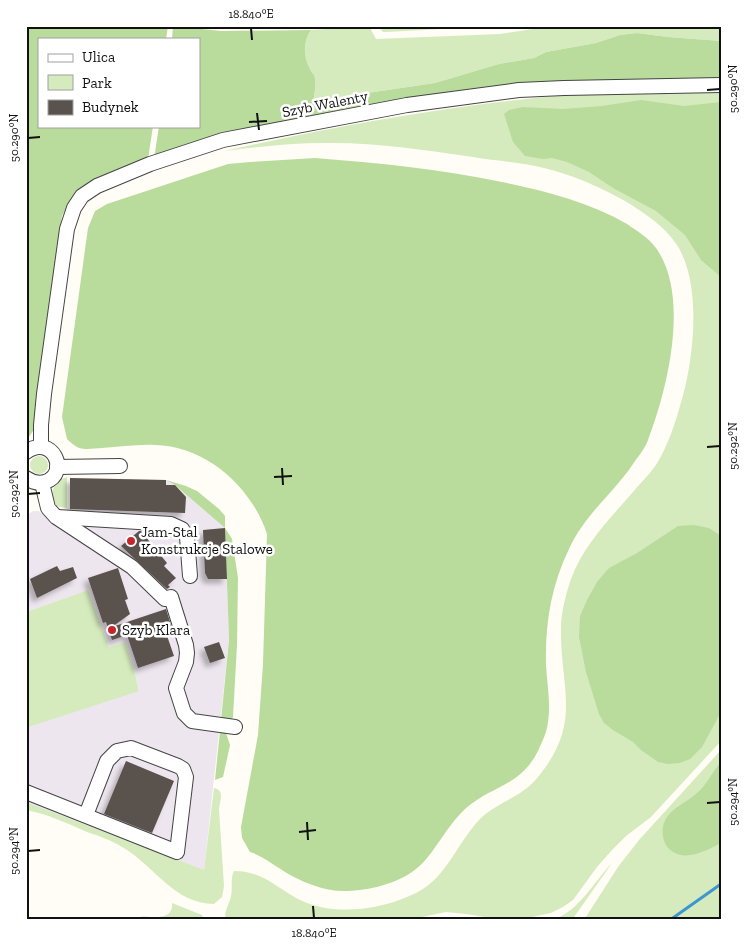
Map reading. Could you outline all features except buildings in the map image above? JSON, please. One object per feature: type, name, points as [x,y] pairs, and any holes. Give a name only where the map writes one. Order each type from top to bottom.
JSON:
[{"type":"street","name":"Szyb Walenty","points":[[41,446],[44,394],[67,229],[74,208],[82,196],[97,186],[150,164],[223,140],[407,105],[519,90],[721,85]]},
{"type":"street","points":[[26,452],[41,446],[47,448],[55,456],[58,467],[53,477],[42,483],[36,483],[26,478]]},
{"type":"street","points":[[58,467],[120,466]]},
{"type":"street","points":[[42,483],[48,508],[56,517],[132,567],[165,599],[171,597],[186,645],[186,662],[176,688],[184,713],[192,720],[236,727]]},
{"type":"street","points":[[56,517],[170,524],[182,529],[188,537],[190,576]]},
{"type":"street","points":[[26,792],[86,816],[177,852],[185,772],[178,766],[132,748],[117,751],[107,761],[86,816]]},
{"type":"shaded area","points":[[70,478],[166,480],[175,485],[225,528],[229,640],[204,871],[26,802],[26,728],[139,690],[125,642],[109,647],[88,590],[26,612],[27,515],[33,511],[38,511],[54,522],[77,525],[77,511],[70,511]]},
{"type":"green space","points":[[26,26],[168,26],[166,38],[38,38],[38,128],[153,128],[148,159],[83,187],[73,196],[62,216],[35,428],[26,441]]},
{"type":"green space","points":[[173,26],[221,31],[311,30],[306,39],[305,54],[315,78],[314,100],[319,102],[340,97],[435,83],[499,64],[534,58],[546,52],[596,43],[620,35],[637,33],[721,41],[721,78],[434,96],[214,136],[183,145],[154,159],[159,128],[200,128],[200,38],[172,38]]},
{"type":"green space","points":[[341,26],[369,26],[376,39],[500,34],[553,26],[707,26],[721,28],[721,41],[637,33],[620,35],[596,43],[546,52],[534,58],[499,64],[435,83],[340,97],[319,102],[314,100],[315,82],[314,75],[306,59],[306,39],[311,30]]},
{"type":"green space","points":[[378,26],[495,26],[383,32]]},
{"type":"green space","points":[[721,92],[721,741],[651,817],[626,836],[612,850],[573,900],[551,913],[518,920],[504,920],[446,912],[408,920],[226,920],[225,914],[231,896],[234,871],[261,877],[298,899],[311,905],[326,908],[357,909],[388,904],[403,899],[427,886],[436,878],[481,818],[495,807],[524,790],[538,777],[552,757],[565,722],[566,705],[561,622],[571,579],[590,544],[606,522],[653,469],[664,450],[677,416],[690,363],[693,300],[685,261],[677,245],[667,232],[653,219],[617,197],[598,187],[560,172],[526,164],[380,145],[312,143],[224,151],[379,120],[496,102],[581,94]]},
{"type":"green space","points":[[641,100],[684,106],[721,102],[721,277],[701,260],[685,235],[656,211],[613,188],[589,172],[567,162],[552,158],[543,159],[525,156],[513,142],[504,114],[509,110],[523,107],[563,109]]},
{"type":"green space","points":[[315,158],[409,167],[479,177],[550,193],[597,209],[627,224],[656,248],[666,268],[672,290],[674,315],[669,368],[648,441],[625,475],[575,537],[558,577],[550,606],[547,635],[546,665],[549,715],[547,729],[538,751],[523,772],[465,809],[427,858],[411,873],[391,883],[369,889],[347,891],[322,888],[289,874],[250,852],[242,838],[241,827],[258,735],[263,664],[267,534],[260,517],[239,486],[209,461],[174,447],[155,445],[79,448],[67,439],[62,417],[88,228],[95,211],[107,204],[228,164]]},
{"type":"green space","points":[[39,456],[45,459],[48,465],[45,471],[39,474],[33,471],[30,465],[33,459]]},
{"type":"green space","points":[[67,477],[67,508],[56,506],[52,499],[53,490],[59,480]]},
{"type":"green space","points":[[166,480],[197,491],[225,516],[225,528],[175,485]]},
{"type":"green space","points":[[694,525],[709,528],[721,536],[721,712],[702,747],[690,759],[680,763],[668,764],[658,762],[633,742],[604,723],[599,714],[586,672],[579,637],[580,616],[597,582],[609,568],[637,553],[678,526]]},
{"type":"green space","points":[[225,528],[232,539],[238,578],[237,645],[233,717],[231,720],[221,720],[229,640]]},
{"type":"green space","points":[[88,590],[109,647],[125,642],[139,691],[26,728],[26,612]]},
{"type":"green space","points":[[220,731],[226,733],[230,745],[223,777],[215,780]]},
{"type":"green space","points":[[721,750],[721,920],[584,920],[618,867],[639,840]]},
{"type":"green space","points":[[721,762],[721,843],[691,855],[673,852],[667,847],[663,839],[665,821],[674,810],[701,790]]},
{"type":"green space","points":[[214,788],[221,793],[219,809],[224,886],[222,897],[214,904],[187,898],[134,855],[114,842],[57,819],[26,810],[26,802],[204,870]]},
{"type":"green space","points":[[612,863],[572,920],[553,920],[563,916],[579,903]]},
{"type":"green space","points":[[172,903],[202,915],[204,920],[154,920],[140,916],[161,917],[166,915],[172,909]]},
{"type":"waterway","points":[[670,920],[721,884]]},
{"type":"place","name":"Jam-Stal Konstrukcje Stalowe","points":[[131,541]]},
{"type":"place","name":"Szyb Klara","points":[[112,630]]}]
